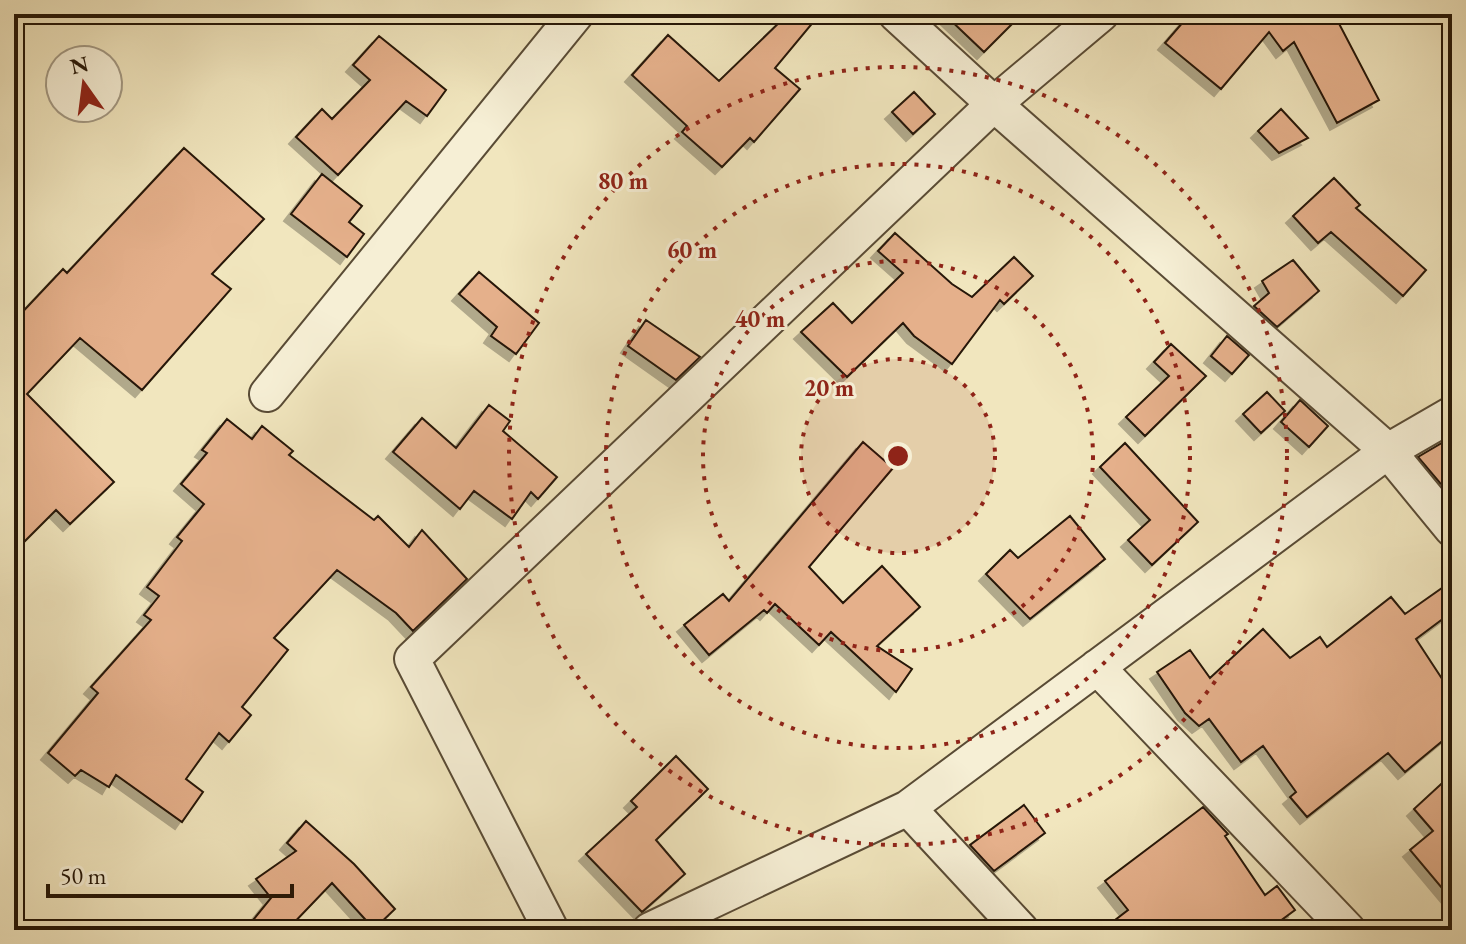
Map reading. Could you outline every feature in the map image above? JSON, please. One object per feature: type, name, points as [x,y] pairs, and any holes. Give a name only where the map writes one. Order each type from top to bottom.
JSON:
[{"type":"street","points":[[267,394],[576,14]]},
{"type":"street","points":[[896,14],[1388,451],[1452,529]]},
{"type":"street","points":[[551,930],[412,659],[994,104],[1101,14]]},
{"type":"street","points":[[650,930],[908,808],[1388,451],[1452,414]]},
{"type":"street","points":[[1097,667],[1348,930]]},
{"type":"street","points":[[908,808],[1021,930]]},
{"type":"building","points":[[788,14],[820,14],[775,68],[800,89],[754,142],[750,138],[722,167],[682,132],[687,126],[632,75],[668,35],[719,81]]},
{"type":"building","points":[[944,14],[1022,14],[984,52]]},
{"type":"building","points":[[1190,14],[1334,14],[1379,100],[1337,123],[1294,42],[1283,51],[1269,32],[1221,89],[1165,43]]},
{"type":"building","points":[[379,36],[446,90],[427,116],[406,101],[338,175],[296,137],[322,109],[332,119],[370,80],[353,65]]},
{"type":"building","points":[[914,92],[935,114],[913,134],[892,112]]},
{"type":"building","points":[[1281,109],[1308,138],[1279,153],[1258,131]]},
{"type":"building","points":[[184,148],[264,219],[212,274],[231,289],[142,390],[80,338],[27,394],[114,482],[70,524],[56,510],[14,552],[14,321],[63,269],[67,273]]},
{"type":"building","points":[[322,174],[362,206],[349,222],[364,234],[347,257],[291,214]]},
{"type":"building","points":[[1334,178],[1360,205],[1356,208],[1426,270],[1403,296],[1331,232],[1318,243],[1293,216]]},
{"type":"building","points":[[895,233],[952,284],[972,297],[1014,257],[1033,276],[1004,304],[1000,300],[952,364],[914,336],[903,323],[847,377],[801,332],[833,303],[852,323],[903,273],[878,251]]},
{"type":"building","points":[[1293,260],[1319,291],[1277,327],[1254,306],[1269,293],[1262,281]]},
{"type":"building","points":[[479,272],[539,323],[516,354],[491,336],[497,327],[459,294]]},
{"type":"building","points":[[646,320],[700,357],[676,380],[628,346]]},
{"type":"building","points":[[1227,336],[1249,355],[1232,374],[1211,356]]},
{"type":"building","points":[[1171,344],[1206,376],[1145,436],[1126,417],[1169,376],[1154,362]]},
{"type":"building","points":[[1267,392],[1285,411],[1261,433],[1243,414]]},
{"type":"building","points":[[1300,400],[1328,426],[1309,447],[1281,422]]},
{"type":"building","points":[[489,405],[510,421],[503,431],[557,477],[538,499],[531,492],[512,519],[474,491],[460,509],[393,452],[422,418],[456,448]]},
{"type":"building","points":[[227,419],[252,439],[262,426],[293,451],[289,455],[374,520],[378,516],[409,547],[422,530],[467,579],[413,631],[396,613],[337,570],[274,638],[288,650],[242,707],[251,715],[229,742],[219,733],[186,779],[203,792],[182,822],[116,775],[109,787],[81,770],[75,776],[48,753],[98,693],[91,687],[151,620],[144,615],[159,596],[147,587],[182,541],[177,537],[204,504],[181,484],[207,453],[202,450]]},
{"type":"building","points":[[1452,437],[1452,492],[1418,457]]},
{"type":"building","points":[[863,442],[893,468],[809,567],[843,603],[882,566],[920,607],[877,646],[912,669],[896,692],[831,632],[819,645],[775,604],[709,655],[684,625],[723,594],[729,601]]},
{"type":"building","points":[[1125,443],[1198,522],[1152,565],[1128,540],[1150,520],[1100,467]]},
{"type":"building","points":[[1070,516],[1105,559],[1030,619],[986,574],[1010,550],[1018,558]]},
{"type":"building","points":[[1452,581],[1452,612],[1416,639],[1452,694],[1452,733],[1405,772],[1388,753],[1307,817],[1290,797],[1296,792],[1263,746],[1241,762],[1209,719],[1199,726],[1185,713],[1157,672],[1190,650],[1210,678],[1263,629],[1290,658],[1320,637],[1327,647],[1391,597],[1405,614]]},
{"type":"building","points":[[676,756],[708,789],[656,840],[685,874],[642,912],[586,854],[637,807],[631,801]]},
{"type":"building","points":[[1452,774],[1452,900],[1410,850],[1433,831],[1414,809]]},
{"type":"building","points":[[1024,805],[1045,833],[994,871],[970,845]]},
{"type":"building","points":[[1203,807],[1228,834],[1225,836],[1265,895],[1277,886],[1295,910],[1268,930],[1102,930],[1128,910],[1105,881]]},
{"type":"building","points":[[306,821],[354,864],[395,909],[374,929],[332,883],[287,930],[245,930],[271,898],[256,879],[296,851],[287,843]]}]
